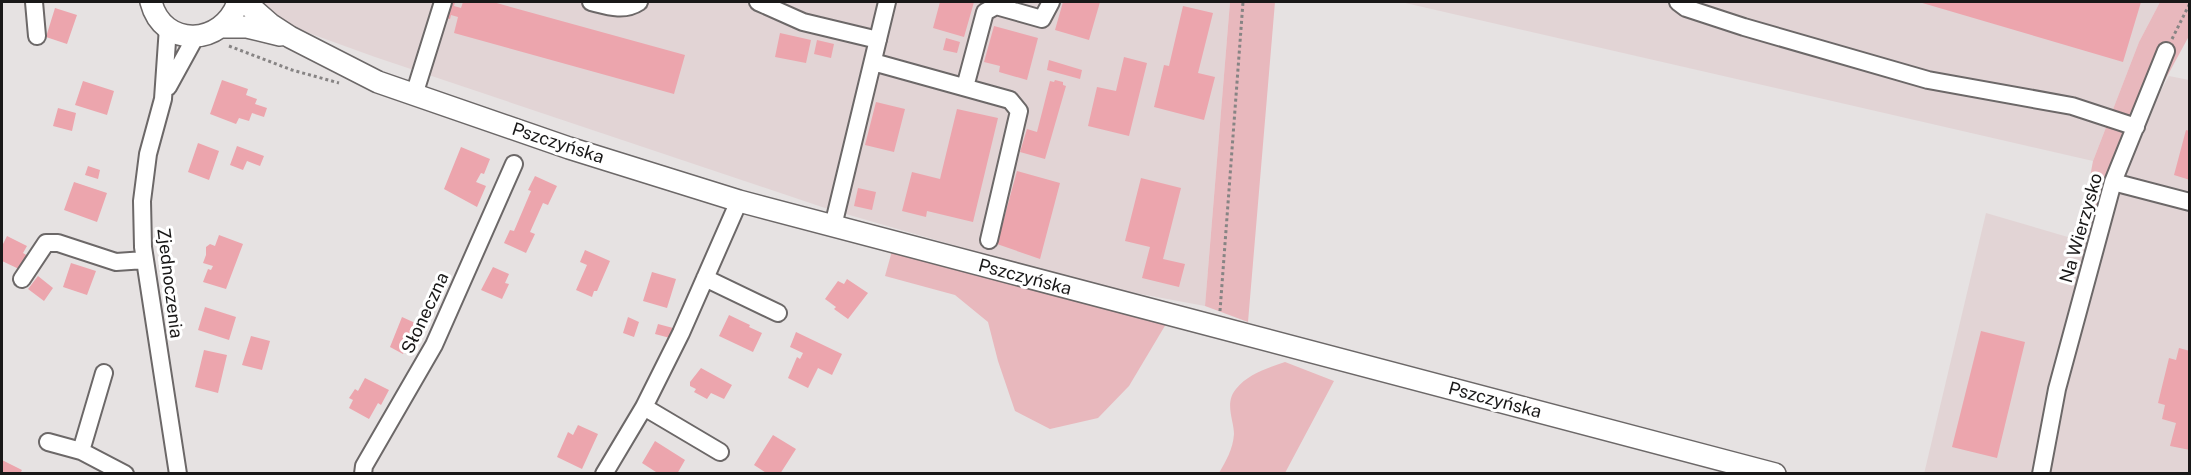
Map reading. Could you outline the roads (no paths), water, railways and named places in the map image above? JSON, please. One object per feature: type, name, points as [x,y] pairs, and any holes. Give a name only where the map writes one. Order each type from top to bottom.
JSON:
[{"type":"main road","points":[[151,2],[159,19],[168,27],[184,35],[196,36],[205,35],[222,27],[234,12],[238,2]]},
{"type":"main road","name":"Pszczyńska","points":[[245,2],[270,24],[290,37],[378,82],[569,148],[739,201],[1775,474]]},
{"type":"main road","name":"Pszczyńska","points":[[222,27],[247,27],[290,37]]},
{"type":"street","points":[[34,2],[38,36]]},
{"type":"street","points":[[414,95],[442,2]]},
{"type":"street","points":[[591,2],[627,8],[639,2]]},
{"type":"street","points":[[758,2],[803,22],[878,40]]},
{"type":"street","points":[[833,226],[887,2]]},
{"type":"street","points":[[965,87],[985,12],[996,6],[1042,19],[1051,2]]},
{"type":"street","points":[[1678,2],[1686,8],[1744,27],[1928,80],[2072,106],[2136,127]]},
{"type":"street","name":"Zjednoczenia","points":[[168,27],[163,99],[148,154],[142,201],[145,260],[178,474]]},
{"type":"street","name":"Zjednoczenia","points":[[163,99],[185,53],[196,36]]},
{"type":"street","name":"Na Wierzysko","points":[[2041,474],[2057,389],[2113,182],[2166,51]]},
{"type":"street","points":[[873,62],[1011,100],[1019,111],[989,240]]},
{"type":"street","name":"Słoneczna","points":[[363,474],[364,466],[434,345],[514,164]]},
{"type":"street","points":[[2113,182],[2190,202]]},
{"type":"street","points":[[604,474],[644,407],[739,201]]},
{"type":"street","points":[[22,279],[46,243],[58,243],[117,262],[145,260]]},
{"type":"street","points":[[705,278],[778,313]]},
{"type":"street","points":[[81,451],[104,373]]},
{"type":"street","points":[[644,407],[720,452]]},
{"type":"street","points":[[48,442],[81,451],[125,474]]}]
